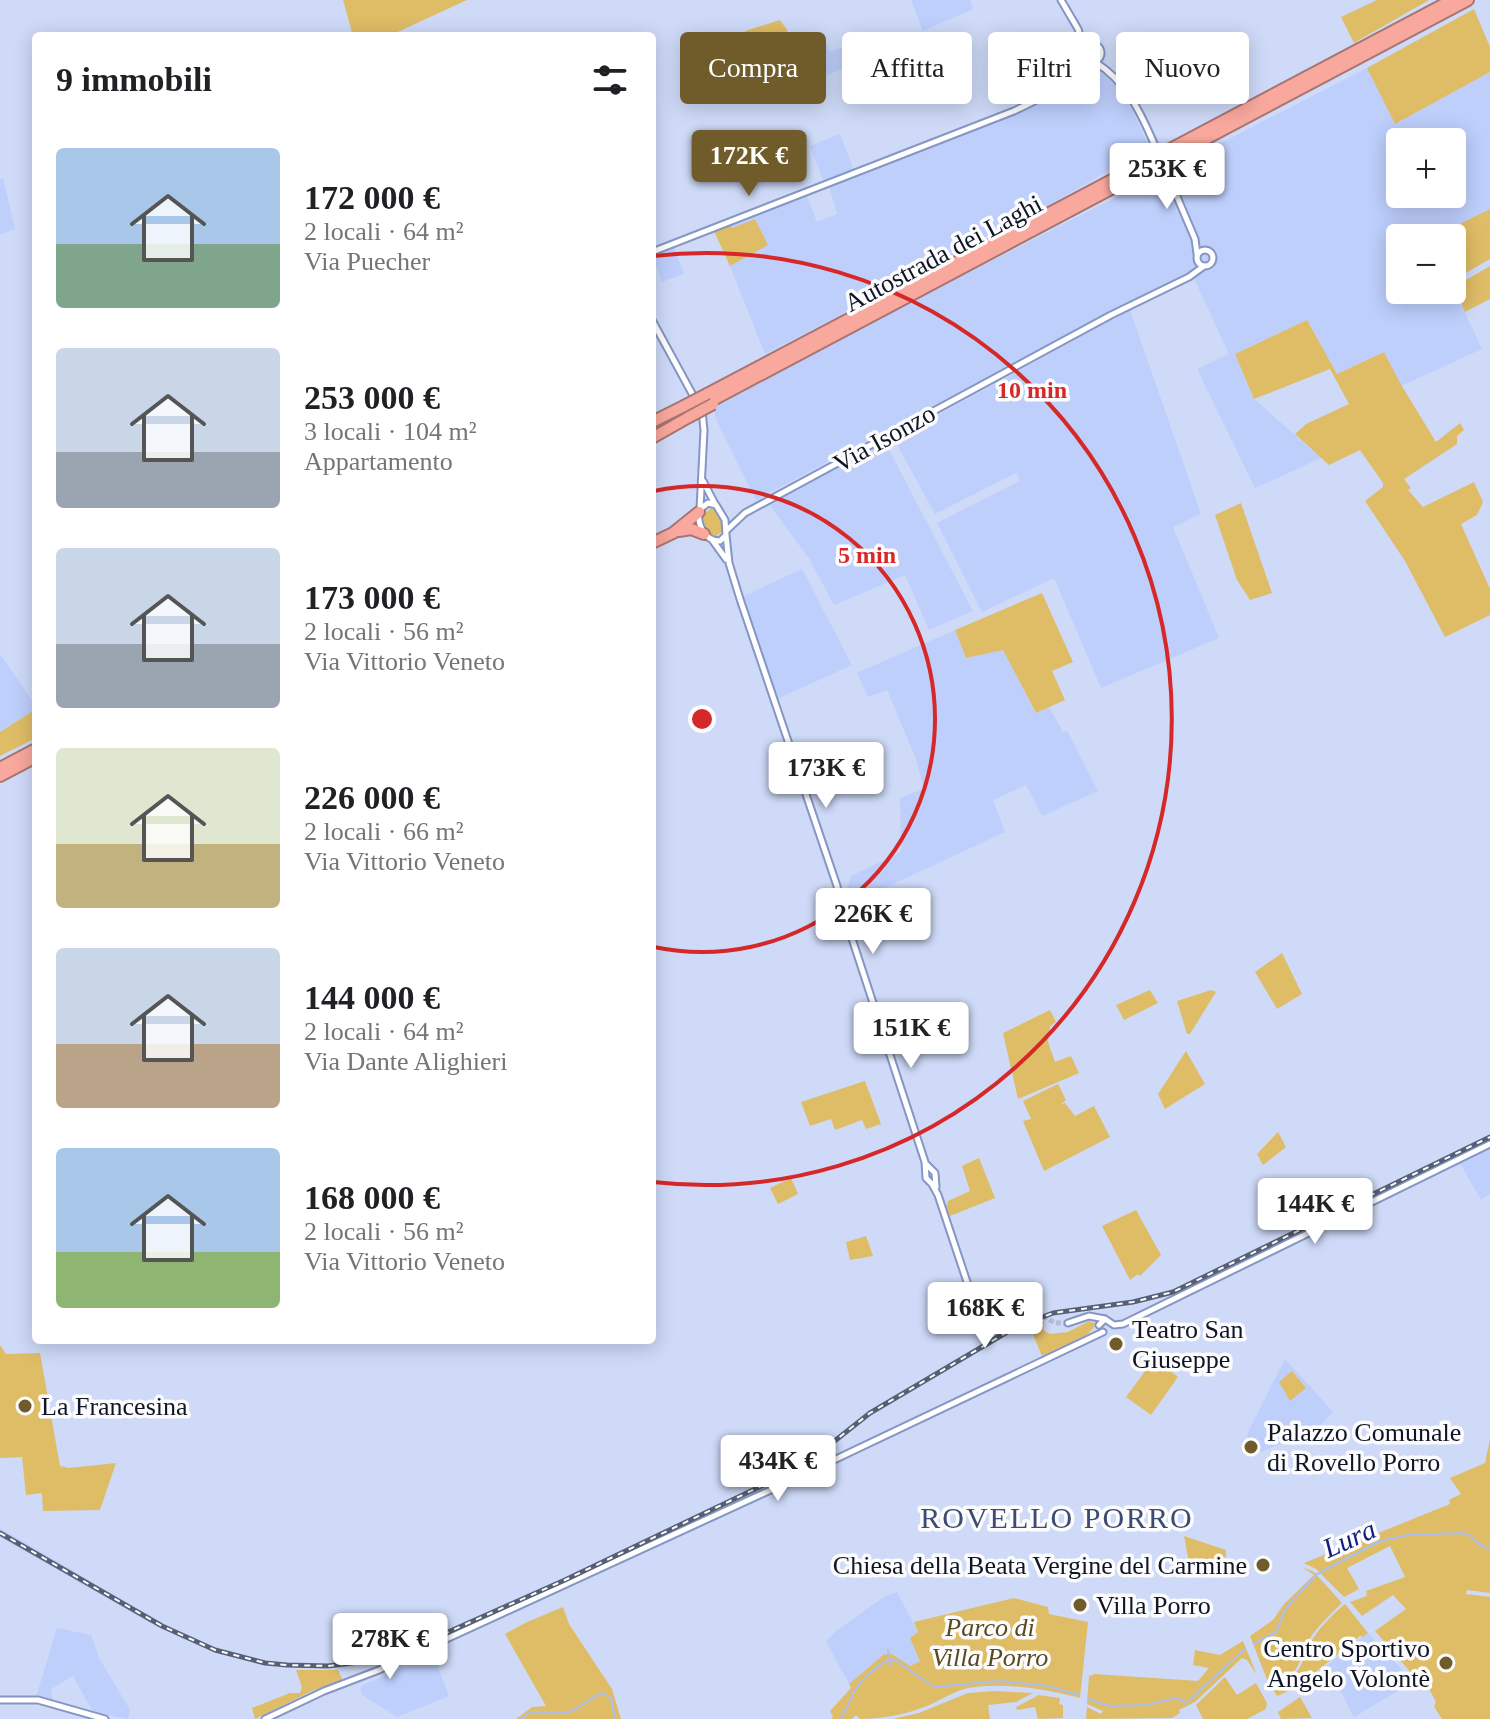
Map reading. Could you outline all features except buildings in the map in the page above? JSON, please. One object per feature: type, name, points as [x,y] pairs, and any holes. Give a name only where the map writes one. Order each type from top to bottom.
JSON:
[{"type":"highway","name":"Autostrada dei Laghi","points":[[710,400],[1452,0]]},
{"type":"highway","name":"Autostrada dei Laghi","points":[[656,432],[687,412],[1468,0]]},
{"type":"highway","name":"Autostrada dei Laghi","points":[[656,421],[687,412]]},
{"type":"highway","points":[[673,533],[699,510]]},
{"type":"highway","points":[[656,541],[691,529],[708,537]]},
{"type":"highway","points":[[0,768],[32,751]]},
{"type":"highway","points":[[0,776],[32,759]]},
{"type":"street","points":[[1061,0],[1081,32]]},
{"type":"street","points":[[1100,52],[1108,71],[1129,94],[1155,146]]},
{"type":"street","points":[[1100,67],[1108,71]]},
{"type":"street","points":[[656,250],[1030,104]]},
{"type":"street","points":[[1166,171],[1195,239],[1197,262],[1194,273]]},
{"type":"street","points":[[1195,239],[1212,253],[1213,259],[1210,265],[1197,262]]},
{"type":"street","points":[[1197,254],[1205,249]]},
{"type":"street","name":"Via Isonzo","points":[[726,532],[745,513],[1204,266]]},
{"type":"street","points":[[656,327],[703,413],[703,480],[699,522],[729,563]]},
{"type":"street","points":[[703,480],[726,532],[729,563],[928,1169],[926,1178],[933,1182],[979,1317],[989,1326],[1022,1314]]},
{"type":"street","points":[[699,510],[708,503],[731,514],[745,513]]},
{"type":"street","points":[[708,537],[720,541],[726,532]]},
{"type":"street","points":[[837,886],[851,905],[844,909]]},
{"type":"street","points":[[844,909],[847,900]]},
{"type":"street","points":[[265,1719],[457,1635],[1084,1342],[1104,1326],[1123,1324],[1490,1144]]},
{"type":"street","points":[[1068,1323],[1091,1316],[1104,1326]]},
{"type":"street","points":[[0,1700],[38,1700],[105,1719]]},
{"type":"shaded area","points":[[911,0],[970,0],[973,9],[923,31]]},
{"type":"shaded area","points":[[826,43],[829,52],[842,48],[842,69],[826,75]]},
{"type":"shaded area","points":[[1367,68],[1395,124],[1490,72],[1490,209],[1459,224],[1386,224],[1386,304],[1461,304],[1482,349],[1401,386],[1384,352],[1337,374],[1307,320],[1235,354],[1254,399],[1321,458],[1255,488],[1197,369],[1229,354],[1191,272],[756,500],[715,417],[715,406]]},
{"type":"shaded area","points":[[1100,69],[1116,86],[1116,104],[1128,104],[1132,110],[1149,147],[1037,212],[765,354],[730,266],[767,245],[732,228],[730,223],[806,194],[817,222],[837,214],[829,186],[1035,104],[1100,104]]},
{"type":"shaded area","points":[[840,134],[855,173],[825,185],[810,146]]},
{"type":"shaded area","points":[[3,178],[15,229],[0,235],[0,179]]},
{"type":"shaded area","points":[[674,247],[684,274],[662,282],[656,266],[656,254]]},
{"type":"shaded area","points":[[1130,310],[1201,514],[1173,527],[1219,638],[1101,688],[1054,578],[982,612],[937,523],[1020,481],[1016,473],[935,514],[894,439]]},
{"type":"shaded area","points":[[885,442],[973,611],[929,630],[905,575],[834,605],[810,560],[769,504]]},
{"type":"shaded area","points":[[802,569],[852,665],[777,699],[744,596]]},
{"type":"shaded area","points":[[955,630],[966,658],[1003,649],[1035,712],[1049,707],[1063,732],[1067,731],[1098,791],[1042,816],[1026,785],[993,800],[1005,832],[863,898],[846,893],[851,876],[901,852],[900,798],[924,789],[916,759],[887,690],[868,697],[857,673]]},
{"type":"shaded area","points":[[0,654],[32,700],[32,712],[0,732]]},
{"type":"shaded area","points":[[1490,1144],[1490,1194],[1481,1200],[1458,1160]]},
{"type":"shaded area","points":[[1285,1359],[1333,1412],[1318,1428],[1261,1452],[1247,1436],[1248,1432]]},
{"type":"shaded area","points":[[0,1528],[155,1619],[150,1623],[0,1537]]},
{"type":"shaded area","points":[[897,1592],[918,1632],[921,1660],[910,1666],[890,1654],[883,1655],[849,1684],[826,1641],[884,1597]]},
{"type":"shaded area","points":[[57,1628],[91,1635],[99,1658],[130,1710],[128,1719],[93,1712],[73,1676],[51,1689],[53,1701],[36,1697]]},
{"type":"shaded area","points":[[1368,1633],[1413,1682],[1354,1717],[1338,1686],[1324,1685],[1312,1693],[1306,1681]]},
{"type":"shaded area","points":[[433,1654],[449,1696],[397,1717],[361,1694],[361,1686]]},
{"type":"green space","points":[[343,0],[467,0],[398,32],[352,32]]},
{"type":"green space","points":[[1377,0],[1429,0],[1354,43],[1341,17]]},
{"type":"green space","points":[[1474,9],[1490,47],[1490,72],[1395,124],[1367,68]]},
{"type":"green space","points":[[780,20],[788,31],[745,32]]},
{"type":"green space","points":[[1490,209],[1490,259],[1466,273],[1466,224],[1459,224]]},
{"type":"green space","points":[[755,219],[768,245],[730,266],[713,229],[730,223],[732,228]]},
{"type":"green space","points":[[1490,266],[1490,299],[1465,312],[1461,304],[1466,304],[1466,280]]},
{"type":"green space","points":[[1307,320],[1337,374],[1384,352],[1436,442],[1460,423],[1464,430],[1457,436],[1457,444],[1404,479],[1411,488],[1408,490],[1423,507],[1474,482],[1483,502],[1477,515],[1461,524],[1490,589],[1490,615],[1445,637],[1405,561],[1365,501],[1383,487],[1383,483],[1360,450],[1329,465],[1295,434],[1306,424],[1349,404],[1330,369],[1254,399],[1235,354]]},
{"type":"green space","points":[[1241,503],[1272,593],[1250,600],[1237,580],[1215,515]]},
{"type":"green space","points":[[711,508],[721,518],[723,531],[716,536],[708,531],[703,518]]},
{"type":"green space","points":[[1042,593],[1073,662],[1052,671],[1065,700],[1036,713],[1003,650],[966,658],[955,630]]},
{"type":"green space","points":[[32,712],[32,740],[0,756],[0,732]]},
{"type":"green space","points":[[1282,953],[1302,994],[1277,1009],[1255,972]]},
{"type":"green space","points":[[1150,990],[1158,1003],[1124,1020],[1116,1005]]},
{"type":"green space","points":[[1211,990],[1216,992],[1190,1034],[1187,1034],[1177,1001]]},
{"type":"green space","points":[[1050,1010],[1056,1022],[1050,1026],[1048,1042],[1055,1062],[1071,1056],[1079,1073],[1018,1099],[1003,1033]]},
{"type":"green space","points":[[1186,1051],[1205,1084],[1165,1109],[1158,1094]]},
{"type":"green space","points":[[865,1081],[881,1124],[866,1129],[862,1120],[835,1130],[831,1119],[810,1126],[801,1102]]},
{"type":"green space","points":[[1058,1084],[1066,1100],[1060,1105],[1065,1103],[1075,1116],[1094,1106],[1110,1137],[1044,1171],[1023,1121],[1031,1119],[1023,1101]]},
{"type":"green space","points":[[1278,1132],[1286,1147],[1263,1165],[1257,1154]]},
{"type":"green space","points":[[979,1158],[995,1198],[950,1216],[946,1208],[948,1201],[970,1191],[962,1166]]},
{"type":"green space","points":[[791,1178],[798,1194],[778,1204],[770,1188]]},
{"type":"green space","points":[[1136,1210],[1161,1255],[1140,1276],[1138,1274],[1130,1280],[1102,1226]]},
{"type":"green space","points":[[866,1236],[873,1256],[850,1260],[846,1242]]},
{"type":"green space","points":[[1044,1321],[1043,1330],[1050,1334],[1068,1332],[1089,1321],[1096,1324],[1086,1336],[1042,1356],[1030,1327]]},
{"type":"green space","name":"La Francesina","points":[[0,1345],[6,1354],[40,1353],[60,1466],[69,1468],[116,1463],[100,1510],[43,1511],[42,1493],[26,1495],[22,1457],[0,1458]]},
{"type":"green space","points":[[1154,1359],[1178,1377],[1151,1415],[1126,1397]]},
{"type":"green space","points":[[1292,1371],[1306,1388],[1290,1401],[1279,1382]]},
{"type":"green space","points":[[1490,1439],[1490,1593],[1467,1590],[1466,1594],[1490,1597],[1490,1719],[1442,1719],[1434,1707],[1436,1702],[1425,1681],[1419,1682],[1375,1631],[1406,1609],[1393,1595],[1362,1616],[1350,1602],[1367,1596],[1366,1591],[1405,1577],[1390,1546],[1347,1568],[1359,1589],[1344,1597],[1316,1569],[1304,1563],[1450,1504],[1449,1500],[1461,1494],[1450,1478],[1485,1463]]},
{"type":"green space","points":[[1184,1536],[1226,1550],[1226,1557],[1190,1568]]},
{"type":"green space","points":[[1302,1567],[1314,1572],[1342,1603],[1312,1635],[1293,1672],[1288,1677],[1268,1682],[1250,1636],[1273,1620],[1284,1604],[1314,1575]]},
{"type":"green space","name":"Parco di Villa Porro","points":[[1014,1598],[1048,1607],[1049,1614],[1088,1622],[1080,1698],[1025,1687],[982,1686],[963,1689],[927,1706],[894,1716],[860,1719],[856,1715],[852,1719],[831,1719],[830,1711],[851,1688],[849,1684],[883,1655],[890,1653],[910,1666],[920,1661],[910,1638],[918,1632],[914,1622]]},
{"type":"green space","points":[[1345,1604],[1368,1633],[1291,1690],[1277,1696],[1271,1685],[1296,1674],[1317,1633]]},
{"type":"green space","points":[[563,1607],[569,1624],[612,1689],[621,1719],[516,1719],[532,1707],[546,1706],[505,1634]]},
{"type":"green space","points":[[1243,1641],[1257,1675],[1247,1660],[1242,1658],[1195,1702],[1179,1710],[1180,1713],[1172,1718],[1086,1719],[1087,1707],[1101,1714],[1103,1711],[1087,1704],[1089,1676],[1198,1681],[1209,1668],[1193,1665],[1195,1650],[1220,1655]]},
{"type":"green space","points":[[296,1670],[338,1670],[343,1681],[314,1690],[255,1719],[252,1708],[290,1693],[300,1693],[302,1687]]},
{"type":"green space","points":[[1225,1677],[1237,1695],[1256,1683],[1267,1703],[1266,1709],[1247,1719],[1203,1719],[1196,1705]]},
{"type":"green space","points":[[968,1693],[1033,1693],[1016,1702],[988,1705],[990,1719],[893,1719],[919,1713]]},
{"type":"green space","points":[[1039,1695],[1060,1698],[1063,1718],[1038,1719],[1035,1707],[1017,1710],[1016,1707]]},
{"type":"green space","points":[[1300,1697],[1312,1718],[1281,1719],[1278,1712]]},
{"type":"waterway","name":"Lura","points":[[1254,1644],[1276,1632],[1286,1608],[1317,1574],[1380,1541],[1408,1535],[1459,1533],[1469,1535],[1482,1547],[1490,1548]]},
{"type":"waterway","name":"Lura","points":[[1088,1699],[1110,1706],[1147,1705],[1176,1698],[1186,1703],[1245,1649]]},
{"type":"waterway","name":"Lura","points":[[888,1650],[891,1666]]},
{"type":"waterway","name":"Lura","points":[[840,1719],[861,1682],[888,1660],[896,1661],[934,1687],[998,1681],[1048,1686],[1079,1695]]},
{"type":"waterway","name":"Lura","points":[[521,1719],[536,1712],[569,1712],[603,1693],[611,1698],[615,1719]]},
{"type":"tunnel","points":[[1022,1314],[1035,1311],[1055,1323],[1068,1323]]},
{"type":"railway","points":[[0,1533],[162,1626],[215,1650],[265,1663],[287,1665],[328,1666],[374,1660],[428,1641],[565,1580],[803,1466],[870,1413],[1014,1328],[1053,1313],[1133,1302],[1173,1292],[1490,1137]]},
{"type":"place","name":"Teatro San Giuseppe","points":[[1116,1344]]},
{"type":"place","name":"La Francesina","points":[[25,1406]]},
{"type":"place","name":"Palazzo Comunale di Rovello Porro","points":[[1251,1447]]},
{"type":"place","name":"Chiesa della Beata Vergine del Carmine","points":[[1263,1565]]},
{"type":"place","name":"Villa Porro","points":[[1080,1605]]},
{"type":"place","name":"Centro Sportivo Angelo Volontè","points":[[1446,1663]]},
{"type":"district","name":"ROVELLO PORRO","points":[[1057,1518]]}]
